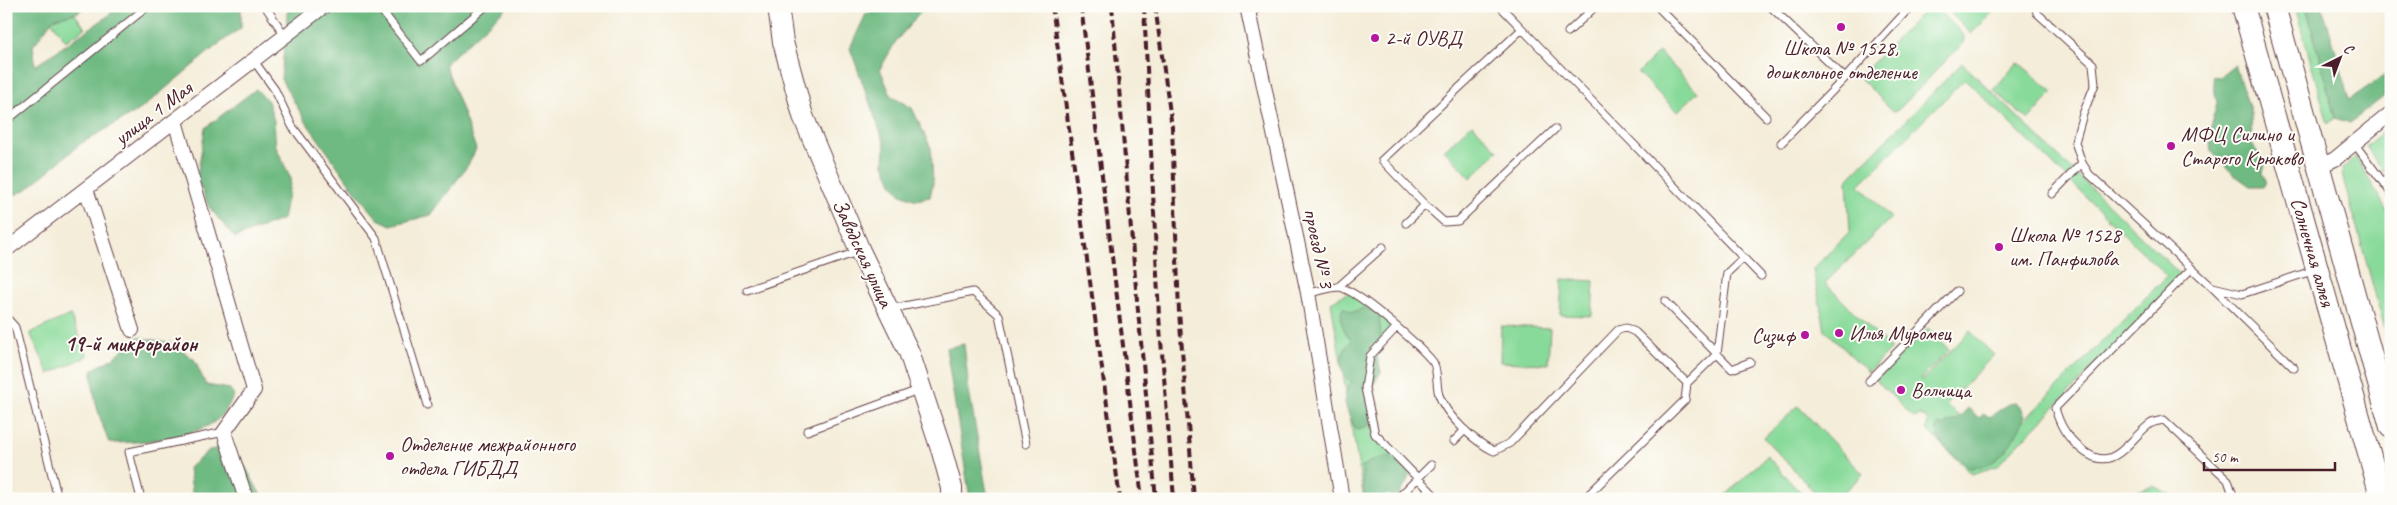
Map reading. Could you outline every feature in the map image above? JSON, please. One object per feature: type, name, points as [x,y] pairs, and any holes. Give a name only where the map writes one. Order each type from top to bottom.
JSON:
[{"type":"main road","name":"Заводская улица","points":[[778,6],[783,42],[803,116],[860,251],[909,352],[952,488],[952,499]]},
{"type":"main road","name":"Солнечная аллея","points":[[2243,6],[2382,499]]},
{"type":"main road","name":"Солнечная аллея","points":[[2274,6],[2391,427]]},
{"type":"street","name":"улица 1 Мая","points":[[6,250],[324,6]]},
{"type":"street","name":"проезд № 3","points":[[1248,10],[1308,293],[1342,499]]},
{"type":"street","points":[[2318,166],[2335,159],[2391,113]]},
{"type":"street","points":[[175,121],[254,390],[224,432],[246,499]]},
{"type":"street","points":[[86,189],[132,330]]},
{"type":"lane","points":[[6,122],[148,6]]},
{"type":"lane","points":[[265,6],[286,37]]},
{"type":"lane","points":[[378,6],[421,61],[486,6]]},
{"type":"lane","points":[[1248,10],[1261,6]]},
{"type":"lane","points":[[1500,6],[1761,276]]},
{"type":"lane","points":[[1568,32],[1596,6]]},
{"type":"lane","points":[[1657,6],[1766,117]]},
{"type":"lane","points":[[1770,6],[1845,78]]},
{"type":"lane","points":[[1781,142],[1845,78],[1911,6]]},
{"type":"lane","points":[[2034,6],[2037,13],[2093,64],[2095,84],[2082,114],[2075,142],[2082,163],[2089,174],[2212,287],[2294,368]]},
{"type":"lane","points":[[1522,29],[1382,160],[1425,206],[1444,222],[1458,220],[1555,129]]},
{"type":"lane","points":[[254,61],[275,90],[292,126],[376,238],[427,405]]},
{"type":"lane","points":[[6,113],[17,113]]},
{"type":"lane","points":[[2354,143],[2391,193]]},
{"type":"lane","points":[[2052,194],[2082,163]]},
{"type":"lane","points":[[1406,223],[1425,206]]},
{"type":"lane","points":[[1308,293],[1338,287],[1383,247]]},
{"type":"lane","points":[[747,290],[860,251]]},
{"type":"lane","points":[[1584,499],[1685,400],[1687,383],[1717,354],[1727,274],[1744,258]]},
{"type":"lane","points":[[2191,269],[2055,408],[2060,426],[2072,442],[2091,458],[2106,459],[2120,454],[2151,423],[2164,420],[2228,480],[2232,492],[2230,499]]},
{"type":"lane","points":[[2212,287],[2242,294],[2318,269]]},
{"type":"lane","points":[[1338,287],[1362,298],[1434,363],[1439,397],[1455,420],[1465,430],[1481,445],[1494,451],[1510,443],[1618,330],[1626,328],[1635,332],[1687,383]]},
{"type":"lane","points":[[1869,381],[1957,291]]},
{"type":"lane","points":[[889,309],[973,292],[999,315],[1026,444]]},
{"type":"lane","points":[[1665,301],[1732,369],[1750,362]]},
{"type":"lane","points":[[6,317],[14,327],[58,499]]},
{"type":"lane","points":[[1396,328],[1370,356],[1365,388],[1376,434],[1438,499]]},
{"type":"lane","points":[[807,431],[921,389]]},
{"type":"lane","points":[[1454,441],[1465,430]]},
{"type":"lane","points":[[141,499],[129,452],[224,432]]},
{"type":"lane","points":[[1397,499],[1431,465]]},
{"type":"lane","points":[[1406,491],[1414,499]]},
{"type":"green space","points":[[6,6],[84,6],[79,12],[53,19],[33,46],[35,66],[108,16],[117,6],[241,6],[241,28],[216,46],[141,109],[80,144],[27,189],[6,199]]},
{"type":"green space","points":[[69,6],[85,28],[66,41],[50,19]]},
{"type":"green space","points":[[288,6],[508,6],[445,64],[476,149],[468,165],[431,215],[391,225],[378,219],[355,191],[306,122],[281,79]]},
{"type":"green space","points":[[882,6],[926,6],[896,41],[880,69],[891,96],[912,108],[931,148],[933,183],[930,197],[916,200],[901,194],[892,183],[884,164],[885,145],[850,48],[866,14]]},
{"type":"green space","points":[[1933,6],[1961,32],[1964,37],[1963,43],[1898,110],[1893,111],[1861,79],[1862,74],[1927,8]]},
{"type":"green space","points":[[1959,6],[1999,6],[1971,34],[1951,14]]},
{"type":"green space","points":[[2295,6],[2306,6],[2335,118],[2328,124]]},
{"type":"green space","points":[[2306,6],[2322,6],[2350,99],[2391,71],[2391,91],[2350,123],[2335,118]]},
{"type":"green space","points":[[1659,52],[1698,92],[1677,112],[1638,73]]},
{"type":"green space","points":[[2018,62],[2053,92],[2029,120],[1993,90]]},
{"type":"green space","points":[[1962,63],[2183,277],[1997,466],[1972,474],[1926,429],[1928,423],[1926,418],[1920,415],[1914,418],[1876,380],[1928,328],[1949,350],[1921,378],[1922,380],[1970,331],[1994,355],[1946,404],[1994,451],[2167,276],[1965,79],[1859,185],[1891,218],[1825,283],[1891,349],[1868,372],[1825,330],[1813,269],[1850,231],[1847,180]]},
{"type":"green space","points":[[2235,65],[2251,113],[2252,144],[2265,164],[2263,173],[2266,181],[2264,186],[2250,186],[2233,174],[2211,151],[2210,139],[2217,103],[2212,76],[2220,77]]},
{"type":"green space","points":[[256,89],[268,101],[274,121],[276,147],[291,179],[283,219],[235,238],[209,207],[197,178],[205,128]]},
{"type":"green space","points":[[1472,124],[1498,151],[1471,178],[1444,150]]},
{"type":"green space","points":[[2391,125],[2391,146],[2387,150],[2391,155],[2391,180],[2389,180],[2366,146]]},
{"type":"green space","points":[[2356,156],[2391,218],[2391,276],[2385,280],[2391,290],[2391,351],[2343,178],[2342,169]]},
{"type":"green space","points":[[1562,279],[1594,281],[1592,316],[1560,315]]},
{"type":"green space","points":[[1349,292],[1396,328],[1370,356],[1365,388],[1375,434],[1413,473],[1389,499],[1364,499],[1331,302]]},
{"type":"green space","points":[[1343,307],[1352,312],[1365,308],[1379,313],[1382,350],[1377,356],[1381,372],[1377,377],[1372,393],[1376,415],[1368,426],[1360,430],[1356,430],[1345,400],[1345,394],[1352,382],[1343,374],[1342,360],[1346,348],[1352,340],[1342,325]]},
{"type":"green space","points":[[70,315],[88,356],[49,374],[30,333]]},
{"type":"green space","points":[[1501,326],[1550,328],[1548,364],[1500,362]]},
{"type":"green space","points":[[138,337],[170,343],[194,359],[206,385],[230,389],[234,396],[221,416],[200,430],[169,438],[109,443],[95,398],[92,370],[113,358]]},
{"type":"green space","points":[[964,344],[969,391],[988,499],[970,499],[946,348]]},
{"type":"green space","points":[[2015,403],[2021,408],[2025,416],[2022,423],[2015,437],[2001,456],[1987,465],[1970,468],[1942,445],[1939,437],[1936,437],[1939,434],[1935,430],[1939,424],[1944,426],[1946,423],[1958,419],[1968,408],[1979,418],[1984,414],[1990,417],[2008,404]]},
{"type":"green space","points":[[1798,406],[1863,474],[1837,499],[1821,499],[1764,438]]},
{"type":"green space","points":[[223,446],[241,459],[263,499],[193,499],[189,468],[208,451]]},
{"type":"green space","points":[[1388,456],[1408,471],[1407,482],[1396,499],[1387,492],[1381,499],[1364,499],[1362,467],[1371,461]]},
{"type":"green space","points":[[1767,456],[1807,499],[1722,499]]},
{"type":"green space","points":[[2153,486],[2169,494],[2172,499],[2129,499],[2138,491]]},
{"type":"railway","points":[[1052,6],[1120,499]]},
{"type":"railway","points":[[1081,6],[1142,499]]},
{"type":"railway","points":[[1112,6],[1156,499]]},
{"type":"railway","points":[[1144,6],[1159,316],[1174,499]]},
{"type":"railway","points":[[1155,6],[1172,127],[1179,312],[1194,499]]},
{"type":"place","name":"Школа № 1528, дошкольное отделение","points":[[1841,27]]},
{"type":"place","name":"2-й ОУВД","points":[[1375,38]]},
{"type":"place","name":"МФЦ Силино и Старого Крюково","points":[[2171,146]]},
{"type":"place","name":"Школа № 1528 им. Панфилова","points":[[1999,247]]},
{"type":"place","name":"Илья Муромец","points":[[1839,333]]},
{"type":"place","name":"Сизиф","points":[[1805,335]]},
{"type":"place","name":"Волчица","points":[[1901,390]]},
{"type":"place","name":"Отделение межрайонного отдела ГИБДД","points":[[390,456]]},
{"type":"district","name":"19-й микрорайон","points":[[131,343]]}]
